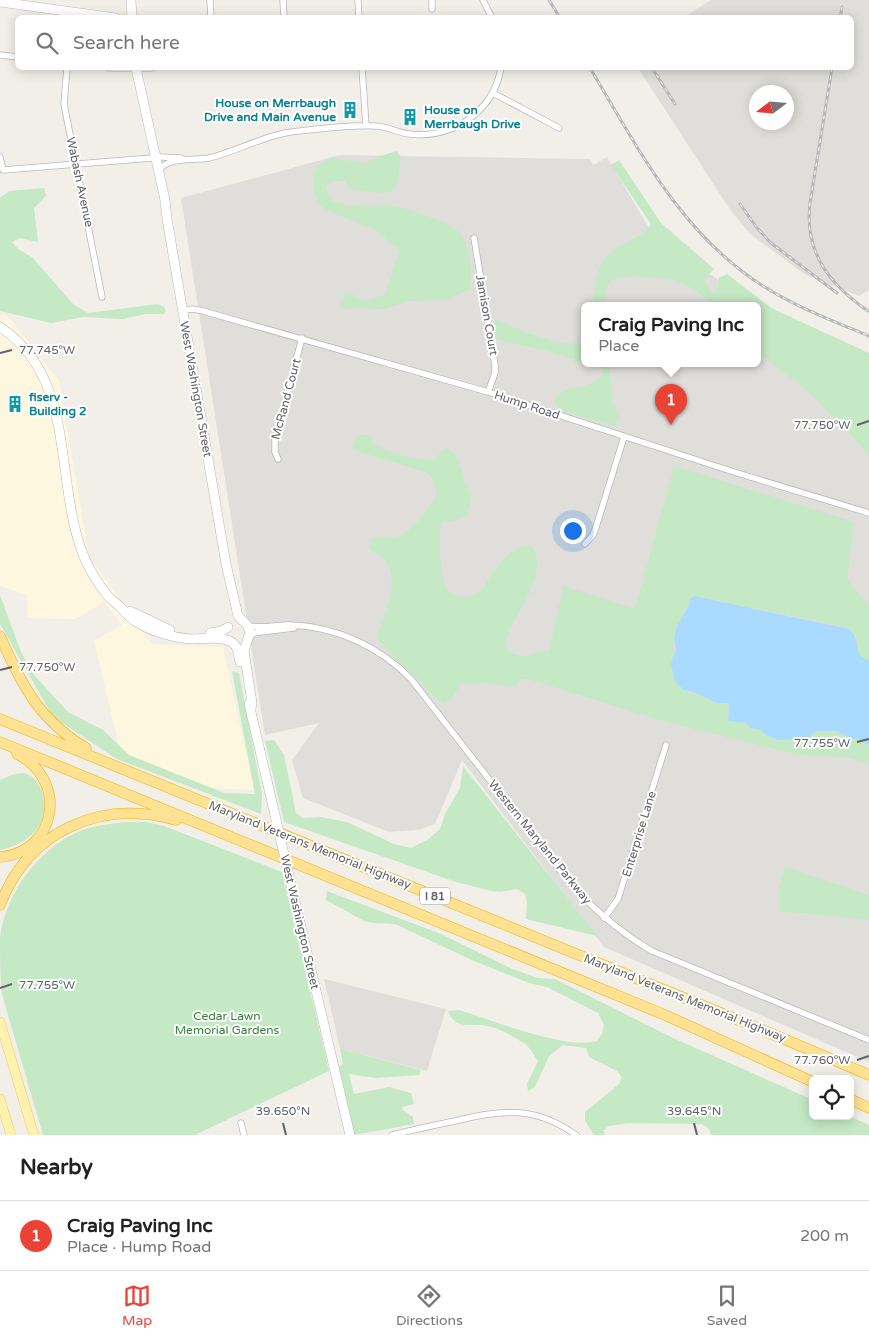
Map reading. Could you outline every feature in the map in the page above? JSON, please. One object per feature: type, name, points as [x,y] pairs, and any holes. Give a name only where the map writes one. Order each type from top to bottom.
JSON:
[{"type":"highway","points":[[0,636],[26,690],[47,718],[72,740],[145,777]]},
{"type":"highway","name":"Maryland Veterans Memorial Highway","points":[[0,719],[869,1075]]},
{"type":"highway","name":"Maryland Veterans Memorial Highway","points":[[0,742],[656,1011],[809,1080]]},
{"type":"highway","points":[[0,746],[23,757],[38,770],[47,786],[50,803],[47,821],[38,838],[22,851],[0,857]]},
{"type":"highway","points":[[0,905],[14,877],[26,861],[40,848],[68,828],[101,816],[138,812],[161,816],[185,822],[273,853]]},
{"type":"highway","points":[[854,1101],[869,1108]]},
{"type":"main road","points":[[131,0],[132,15]]},
{"type":"main road","points":[[0,2],[94,15]]},
{"type":"main road","name":"West Washington Street","points":[[136,70],[148,129],[152,135],[160,200],[166,213]]},
{"type":"main road","name":"West Washington Street","points":[[154,157],[159,170],[225,555],[232,612],[229,626]]},
{"type":"main road","points":[[0,327],[12,335],[28,352],[47,382],[55,412],[81,549],[90,571],[98,583],[125,614],[139,623],[160,632],[187,638],[219,637],[240,644],[248,639],[250,632],[245,623],[237,621],[218,633],[182,633],[166,629],[121,608]]},
{"type":"main road","name":"West Washington Street","points":[[226,564],[238,616],[245,623]]},
{"type":"main road","points":[[229,626],[227,634],[231,642]]},
{"type":"main road","name":"West Washington Street","points":[[248,639],[244,654],[252,703],[251,708]]},
{"type":"main road","name":"West Washington Street","points":[[231,642],[238,651],[350,1135]]},
{"type":"main road","points":[[0,1022],[34,1135]]},
{"type":"main road","points":[[0,1099],[11,1135]]},
{"type":"main road","points":[[0,1112],[7,1135]]},
{"type":"street","points":[[210,0],[211,15]]},
{"type":"street","points":[[283,0],[284,15]]},
{"type":"street","points":[[358,0],[359,15]]},
{"type":"street","points":[[432,0],[432,9]]},
{"type":"street","points":[[482,0],[490,15]]},
{"type":"street","points":[[0,55],[15,57]]},
{"type":"street","name":"Wabash Avenue","points":[[67,70],[64,104],[102,297]]},
{"type":"street","points":[[362,70],[366,126]]},
{"type":"street","points":[[159,170],[168,163],[208,158],[290,132],[378,126],[410,134],[427,134],[448,129],[466,121],[482,108],[493,93],[501,70]]},
{"type":"street","points":[[493,93],[560,128]]},
{"type":"street","points":[[0,157],[3,170],[154,157],[188,160]]},
{"type":"street","name":"Jamison Court","points":[[474,238],[495,365],[495,373],[488,392]]},
{"type":"street","name":"Hump Road","points":[[182,310],[203,310],[488,392],[734,472],[869,513]]},
{"type":"street","name":"McRand Court","points":[[278,459],[275,452],[275,439],[302,338]]},
{"type":"street","points":[[585,544],[596,527],[624,436]]},
{"type":"street","name":"Western Maryland Parkway","points":[[245,623],[255,627],[280,624],[330,631],[351,638],[376,650],[401,669],[424,695],[562,873],[604,918],[636,941],[659,954],[869,1040]]},
{"type":"street","name":"Western Maryland Parkway","points":[[248,639],[254,633],[301,627]]},
{"type":"street","name":"Enterprise Lane","points":[[604,918],[618,899],[666,745]]},
{"type":"street","points":[[392,1135],[488,1114],[514,1111],[540,1117],[576,1135]]},
{"type":"street","points":[[242,1123],[244,1135]]},
{"type":"shaded area","points":[[711,0],[869,0],[869,290],[859,296],[806,275],[750,234],[731,211],[639,70],[854,70],[854,15],[687,15]]},
{"type":"shaded area","points":[[340,155],[590,159],[593,165],[607,157],[656,240],[754,302],[581,302],[581,367],[761,367],[761,307],[790,325],[869,410],[869,1062],[604,947],[462,760],[435,824],[418,830],[389,832],[303,798],[292,760],[319,723],[265,735],[181,198]]},
{"type":"shaded area","points":[[0,315],[8,316],[59,381],[89,556],[152,644],[223,647],[254,790],[204,788],[120,751],[94,641],[122,625],[104,602],[75,619],[28,618],[27,595],[0,586]]},
{"type":"shaded area","points":[[324,979],[446,1009],[427,1071],[340,1049]]},
{"type":"green space","points":[[397,151],[401,158],[397,184],[393,191],[384,193],[351,190],[345,181],[333,181],[326,186],[331,199],[340,204],[389,206],[405,209],[451,226],[458,231],[467,245],[471,263],[470,289],[444,300],[409,301],[384,309],[352,308],[343,310],[342,303],[345,293],[354,295],[361,300],[370,300],[386,294],[399,251],[378,231],[328,211],[321,206],[316,198],[314,187],[315,171],[317,167],[331,158],[365,163]]},
{"type":"green space","points":[[619,160],[661,223],[714,269],[704,279],[713,294],[718,287],[719,278],[727,274],[773,309],[869,353],[869,454],[814,397],[761,354],[761,302],[709,302],[696,290],[673,279],[629,276],[611,280],[606,289],[604,302],[593,302],[597,275],[605,258],[616,248],[642,234],[651,224],[611,165]]},
{"type":"green space","points":[[44,188],[46,196],[34,208],[38,242],[20,238],[12,242],[18,249],[33,258],[73,304],[88,313],[158,304],[164,307],[166,311],[164,314],[146,314],[123,319],[83,317],[51,323],[0,311],[0,198],[9,191]]},
{"type":"green space","points":[[494,319],[552,341],[575,344],[581,343],[581,363],[548,351],[494,339]]},
{"type":"green space","points":[[601,367],[609,367],[612,394],[619,420],[614,426],[558,410],[555,401],[565,390],[582,387],[604,374]]},
{"type":"green space","points":[[360,435],[370,435],[372,441],[384,450],[412,458],[435,460],[440,453],[448,448],[455,454],[471,497],[470,507],[466,515],[441,523],[440,559],[449,593],[465,597],[477,594],[512,551],[531,545],[536,554],[535,575],[527,598],[510,629],[505,646],[510,652],[520,656],[549,651],[563,586],[635,609],[674,466],[854,522],[847,579],[869,606],[869,661],[858,654],[856,640],[839,626],[694,596],[690,599],[674,641],[674,653],[684,690],[717,703],[728,703],[728,721],[747,723],[766,735],[837,731],[869,745],[869,763],[847,757],[800,755],[670,723],[528,679],[520,679],[515,687],[488,683],[461,684],[451,699],[443,703],[439,701],[379,641],[378,633],[388,606],[392,577],[390,568],[385,560],[369,549],[369,540],[402,535],[419,519],[437,495],[433,478],[425,472],[351,449],[354,441]]},
{"type":"green space","points":[[0,595],[21,652],[34,675],[68,712],[103,730],[129,755],[224,793],[255,794],[232,671],[239,673],[262,794],[261,814],[117,759],[59,721],[52,715],[0,624]]},
{"type":"green space","points":[[274,740],[284,755],[296,813],[303,818],[320,817],[347,822],[394,844],[411,848],[427,840],[440,829],[446,812],[460,788],[463,766],[597,936],[526,919],[527,902],[525,894],[517,889],[500,892],[491,891],[456,882],[284,822],[265,741]]},
{"type":"green space","points":[[23,773],[31,776],[40,787],[43,795],[43,817],[35,832],[28,838],[0,850],[0,780],[14,774]]},
{"type":"green space","name":"Cedar Lawn Memorial Gardens","points":[[125,822],[146,822],[164,826],[282,872],[329,1071],[195,1135],[43,1135],[2,994],[0,937],[4,920],[9,904],[28,873],[39,859],[53,847],[67,837],[83,830]]},
{"type":"green space","points":[[785,867],[869,895],[869,920],[779,912],[779,888]]},
{"type":"green space","points":[[327,891],[441,934],[510,968],[537,978],[555,979],[673,1038],[809,1098],[809,1120],[854,1120],[854,1118],[869,1125],[869,1135],[711,1135],[709,1129],[702,1124],[627,1123],[609,1126],[603,1131],[605,1135],[594,1135],[585,1121],[585,1112],[618,1085],[622,1078],[617,1071],[589,1057],[586,1048],[563,1045],[549,1056],[535,1087],[528,1091],[527,1084],[538,1061],[526,1045],[493,1027],[460,1024],[452,1018],[448,1011],[459,1010],[528,1033],[583,1043],[597,1041],[602,1034],[604,1025],[598,1013],[547,987],[529,983],[474,961],[395,924],[364,921],[326,900]]},
{"type":"green space","points":[[340,1049],[421,1070],[419,1075],[376,1078],[349,1074],[354,1094],[389,1087],[411,1093],[414,1104],[402,1107],[403,1110],[413,1117],[414,1124],[354,1135],[339,1067],[343,1064]]},
{"type":"water","points":[[694,596],[849,629],[855,638],[859,655],[869,661],[869,745],[837,731],[816,731],[805,739],[779,740],[766,735],[759,729],[750,728],[747,723],[728,721],[728,703],[717,703],[684,690],[675,682],[671,664],[676,648],[674,641],[676,628],[689,605],[690,599]]},
{"type":"railway","points":[[549,0],[558,15]]},
{"type":"railway","points":[[841,15],[842,7]]},
{"type":"railway","points":[[591,70],[664,188],[708,241],[734,265],[776,294],[869,336]]},
{"type":"railway","points":[[653,70],[675,104]]},
{"type":"railway","points":[[832,70],[810,203],[809,221],[811,237],[815,252],[831,278],[854,301],[868,311]]},
{"type":"railway","points":[[740,204],[757,228],[771,243],[837,293]]},
{"type":"place","name":"House on Merrbaugh Drive and Main Avenue","points":[[350,110]]},
{"type":"place","name":"House on Merrbaugh Drive","points":[[410,117]]},
{"type":"place","name":"fiserv - Building 2","points":[[15,404]]},
{"type":"place","name":"Craig Paving Inc","points":[[671,425]]}]
